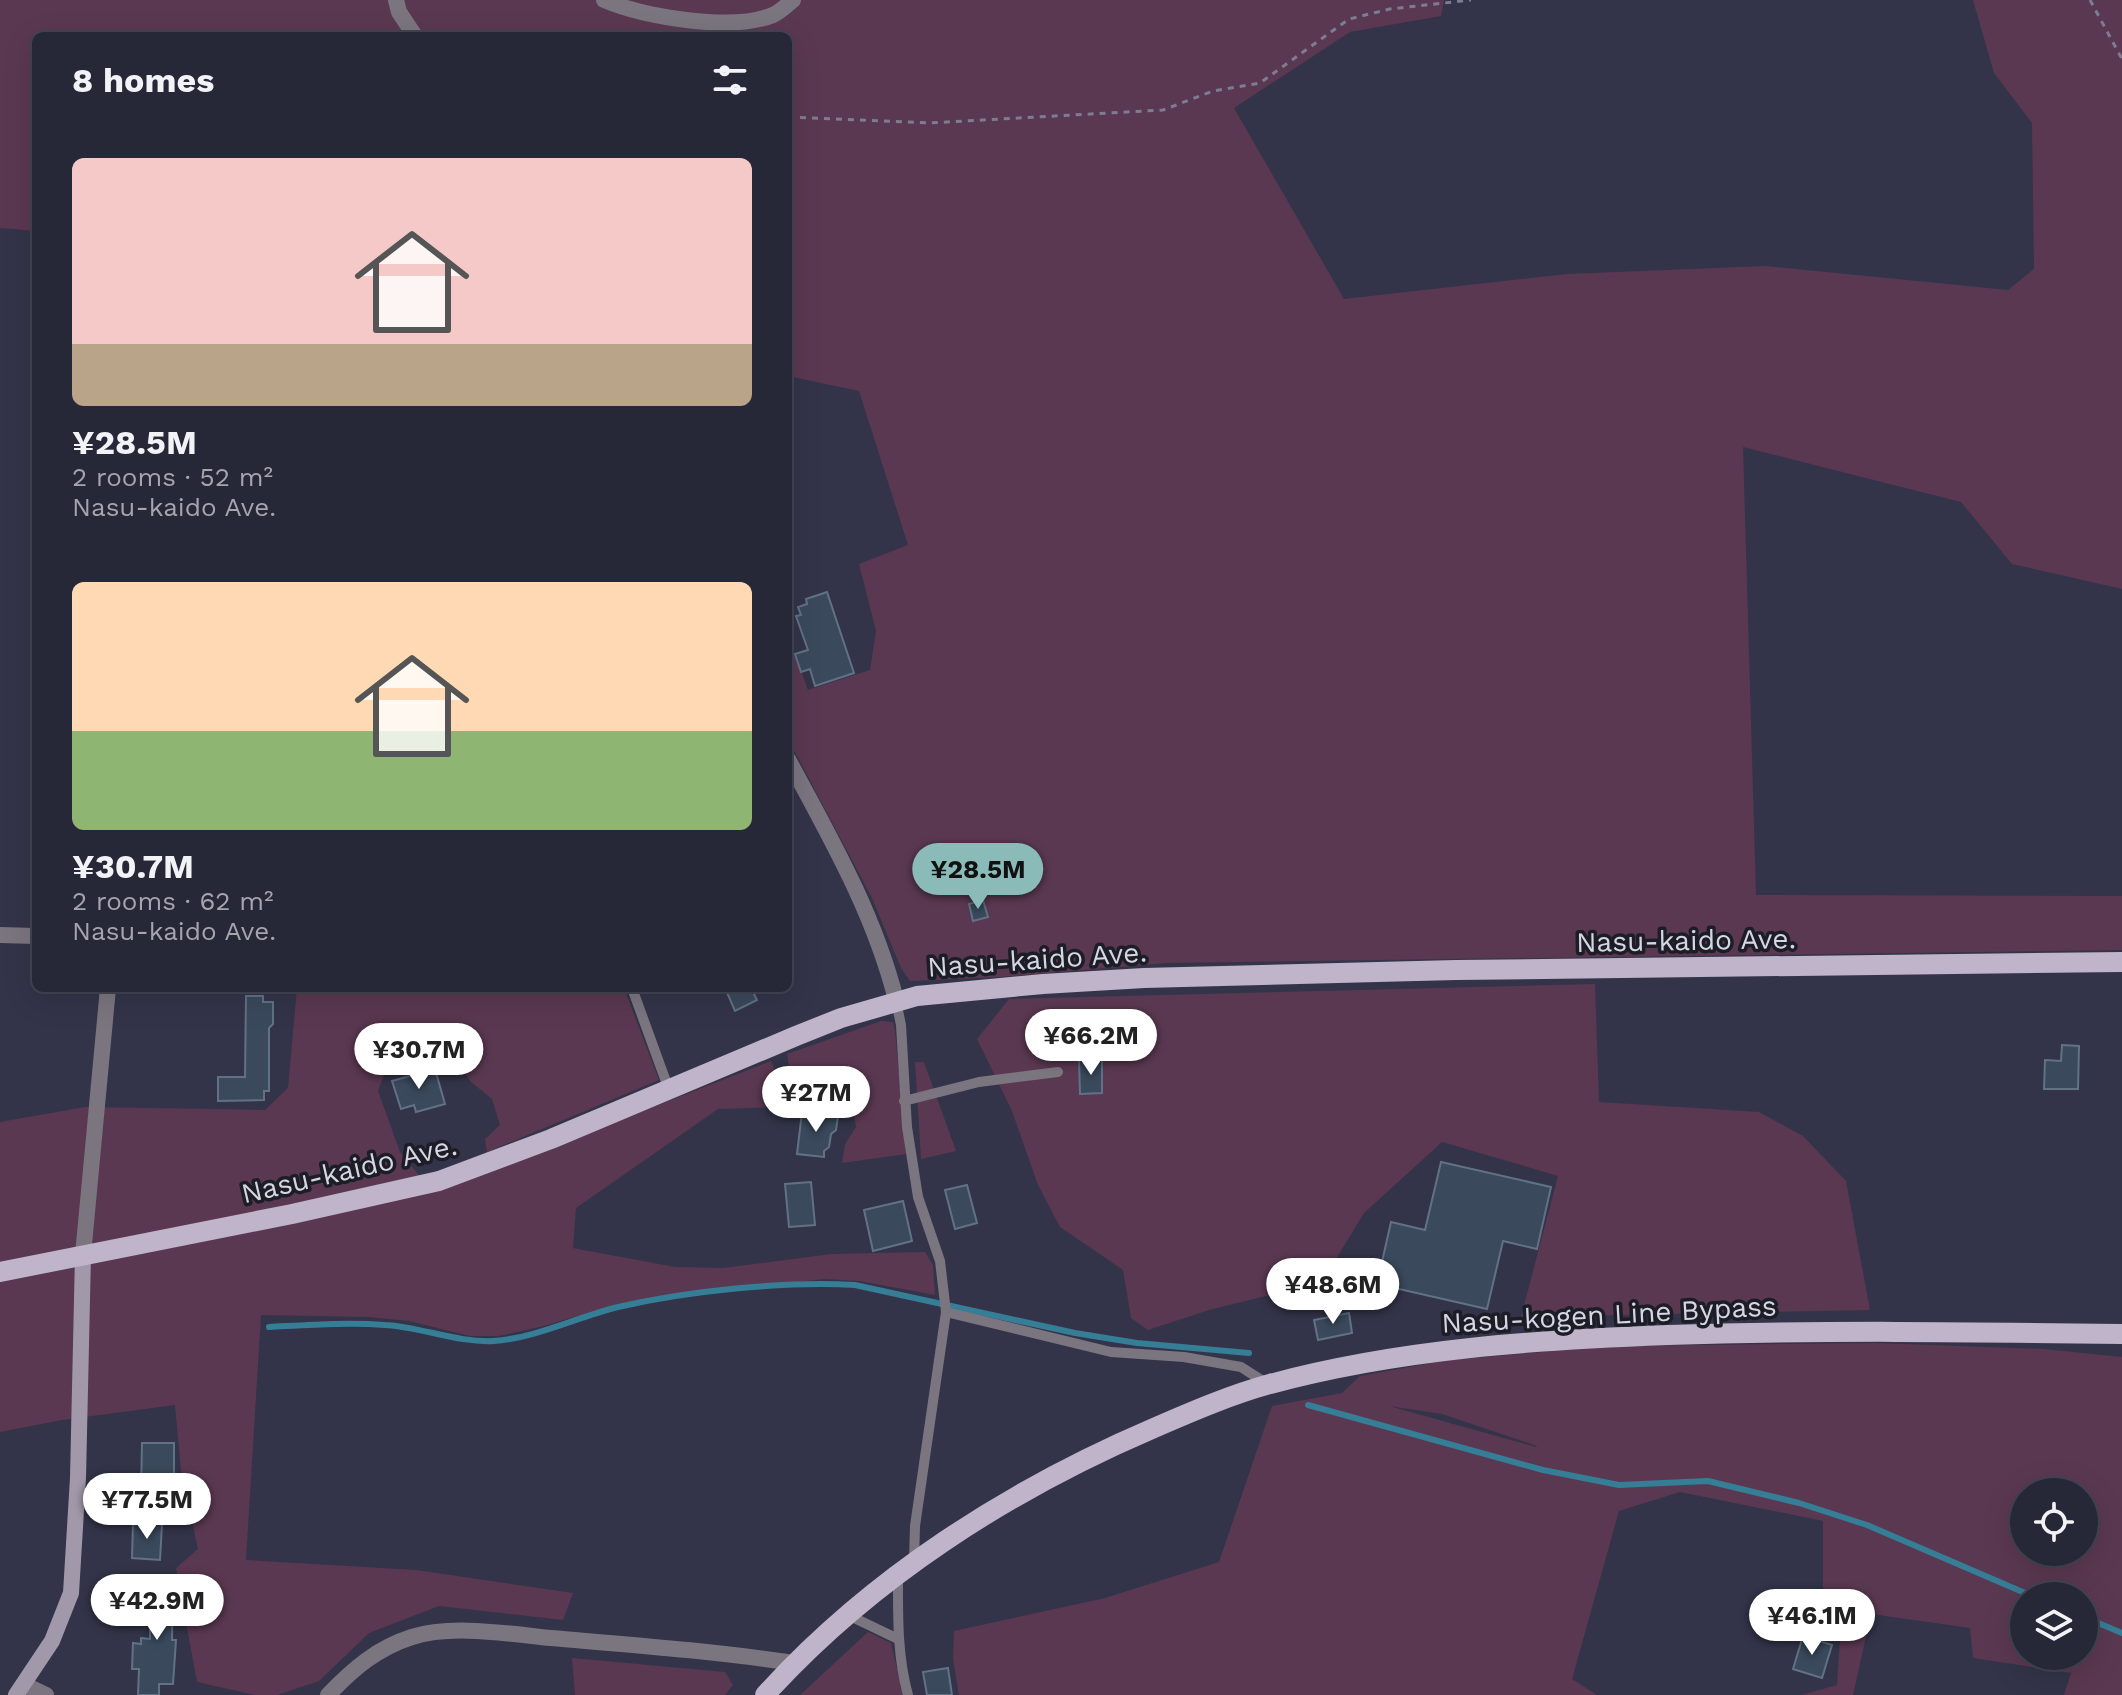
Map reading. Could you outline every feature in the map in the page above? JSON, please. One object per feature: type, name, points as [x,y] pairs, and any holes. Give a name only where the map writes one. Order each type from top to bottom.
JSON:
[{"type":"main road","name":"Nasu-kaido Ave.","points":[[0,1272],[439,1181],[551,1139],[668,1087],[841,1018],[896,1000],[1043,984],[1144,978],[1456,970],[2122,962]]},
{"type":"main road","name":"Nasu-kogen Line Bypass","points":[[765,1695],[846,1614],[906,1568],[1015,1499],[1097,1452],[1211,1404],[1269,1384],[1419,1353],[1619,1337],[1759,1332],[2122,1334]]},
{"type":"street","points":[[396,0],[399,12],[412,32]]},
{"type":"street","points":[[604,0],[680,21],[750,21],[775,15],[793,0]]},
{"type":"street","points":[[792,767],[857,889],[886,959],[896,1000]]},
{"type":"street","points":[[0,935],[32,936]]},
{"type":"street","points":[[46,1695],[20,1690],[52,1641],[71,1593],[78,1491],[83,1255],[108,992]]},
{"type":"street","points":[[328,1695],[352,1669],[382,1648],[415,1635],[451,1632],[722,1652],[794,1663]]},
{"type":"lane","points":[[633,992],[668,1087]]},
{"type":"lane","points":[[896,1000],[901,1025],[904,1101],[918,1197],[940,1261],[946,1312],[898,1639],[901,1673],[908,1695]]},
{"type":"lane","points":[[904,1101],[979,1082],[1058,1072]]},
{"type":"lane","points":[[946,1312],[1111,1352],[1184,1357],[1241,1367],[1269,1384]]},
{"type":"lane","points":[[846,1614],[898,1639]]},
{"type":"path","points":[[792,117],[929,123],[1163,110],[1213,91],[1260,83],[1349,19],[1390,9],[1471,0]]},
{"type":"path","points":[[2090,0],[2122,59]]},
{"type":"shaded area","points":[[0,0],[1444,0],[1441,16],[1350,32],[1234,108],[1344,299],[1567,274],[1766,266],[2008,290],[2034,269],[2032,123],[1994,73],[1973,0],[2122,0],[2122,589],[2012,564],[1961,502],[1743,447],[1756,895],[2122,896],[2122,950],[1166,963],[910,981],[901,968],[872,898],[792,747],[792,646],[808,690],[870,670],[876,631],[859,564],[908,545],[859,391],[792,377],[792,32],[32,32],[32,231],[0,228]]},
{"type":"shaded area","points":[[1595,984],[1599,1102],[1759,1112],[1803,1136],[1846,1181],[1870,1310],[1521,1317],[1558,1176],[1442,1142],[1364,1213],[1322,1282],[1209,1310],[1148,1330],[1131,1318],[1123,1270],[1060,1227],[1038,1185],[1012,1111],[977,1039],[1009,999]]},
{"type":"shaded area","points":[[297,992],[626,992],[659,1080],[487,1152],[485,1139],[500,1125],[492,1099],[470,1081],[442,1036],[386,1070],[378,1091],[400,1152],[422,1179],[528,1156],[771,1061],[781,1086],[775,1107],[718,1109],[576,1208],[573,1248],[675,1267],[723,1268],[832,1254],[925,1252],[933,1265],[935,1295],[859,1281],[825,1279],[617,1304],[499,1336],[470,1336],[409,1321],[369,1317],[261,1315],[246,1560],[416,1570],[573,1593],[563,1620],[439,1606],[369,1633],[319,1681],[277,1695],[255,1695],[197,1682],[176,1568],[198,1549],[181,1471],[175,1405],[62,1420],[0,1432],[0,1122],[85,1107],[265,1110],[288,1088]]},
{"type":"shaded area","points":[[881,1021],[893,1022],[895,1030],[906,1154],[842,1163],[845,1144],[856,1127],[850,1092],[821,1069],[790,1074],[787,1054]]},
{"type":"shaded area","points":[[915,1062],[924,1062],[956,1151],[921,1159]]},
{"type":"shaded area","points":[[1875,1343],[2044,1349],[2122,1357],[2122,1695],[2064,1695],[2071,1673],[2051,1670],[2098,1670],[2098,1582],[2010,1582],[2010,1664],[1973,1658],[1970,1628],[1871,1614],[1853,1695],[1802,1695],[1837,1685],[1840,1640],[1823,1638],[1823,1521],[1680,1492],[1619,1511],[1572,1679],[1597,1695],[959,1695],[953,1659],[954,1631],[1105,1598],[1219,1562],[1272,1406],[1342,1393],[1360,1376],[1448,1360],[1613,1346]],"holes":[[[1389,1406],[1442,1414],[1537,1446]]]},
{"type":"shaded area","points":[[868,1632],[891,1643],[903,1695],[800,1695]]},
{"type":"shaded area","points":[[572,1658],[725,1672],[733,1685],[725,1695],[575,1695]]},
{"type":"building","points":[[827,592],[854,673],[815,686],[810,669],[801,672],[795,654],[808,650],[796,616],[801,615],[798,607],[807,604],[806,599]]},
{"type":"building","points":[[983,900],[988,917],[973,921],[969,904]]},
{"type":"building","points":[[727,992],[753,992],[757,1000],[735,1011]]},
{"type":"building","points":[[246,996],[263,996],[263,1002],[273,1002],[273,1024],[269,1028],[269,1091],[264,1091],[264,1100],[218,1101],[218,1077],[245,1077]]},
{"type":"building","points":[[2062,1045],[2079,1046],[2078,1089],[2044,1089],[2045,1060],[2061,1061]]},
{"type":"building","points":[[1079,1060],[1102,1060],[1102,1093],[1080,1094]]},
{"type":"building","points":[[435,1069],[445,1104],[416,1112],[414,1105],[401,1109],[392,1081]]},
{"type":"building","points":[[802,1112],[838,1117],[836,1130],[831,1134],[824,1157],[797,1154]]},
{"type":"building","points":[[1441,1162],[1551,1187],[1537,1249],[1503,1241],[1487,1309],[1377,1284],[1391,1222],[1425,1230]]},
{"type":"building","points":[[811,1182],[815,1225],[789,1227],[785,1184]]},
{"type":"building","points":[[967,1185],[977,1223],[955,1229],[945,1190]]},
{"type":"building","points":[[903,1201],[912,1241],[873,1251],[864,1210]]},
{"type":"building","points":[[1349,1313],[1352,1333],[1318,1340],[1314,1320]]},
{"type":"building","points":[[142,1443],[174,1443],[174,1493],[141,1493]]},
{"type":"building","points":[[133,1523],[162,1524],[160,1560],[132,1558]]},
{"type":"building","points":[[150,1580],[173,1580],[172,1640],[176,1640],[173,1684],[159,1684],[159,1695],[138,1695],[139,1669],[132,1669],[133,1643],[141,1644],[141,1638],[150,1639]]},
{"type":"building","points":[[1803,1636],[1832,1645],[1822,1678],[1793,1669]]},
{"type":"building","points":[[948,1668],[952,1695],[927,1695],[923,1672]]},
{"type":"waterway","points":[[269,1327],[385,1325],[467,1340],[494,1341],[525,1336],[618,1307],[674,1296],[736,1288],[827,1284],[855,1285],[1075,1333],[1137,1343],[1249,1353]]},
{"type":"waterway","points":[[1308,1405],[1543,1470],[1619,1485],[1708,1481],[1799,1503],[1867,1525],[2010,1587]]},
{"type":"waterway","points":[[2098,1623],[2122,1633]]}]
